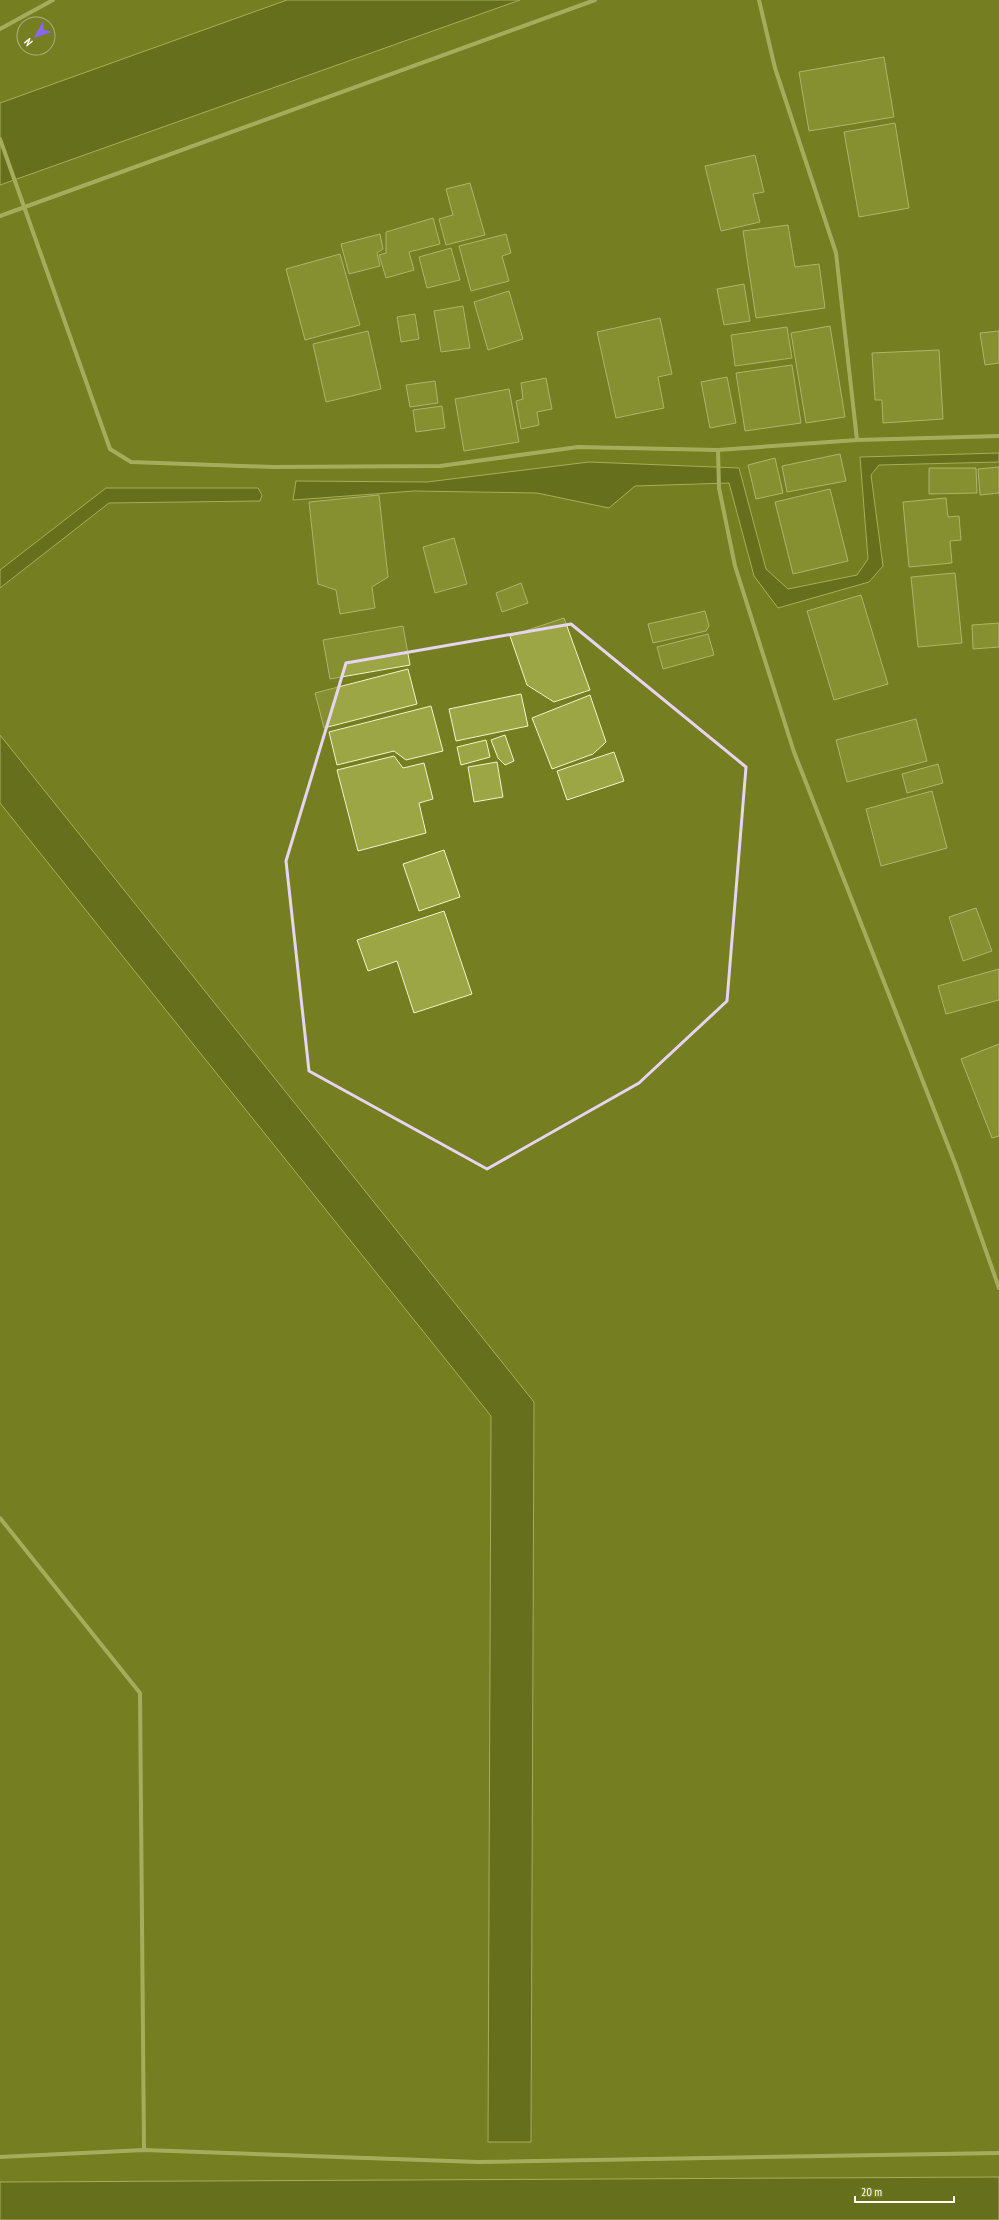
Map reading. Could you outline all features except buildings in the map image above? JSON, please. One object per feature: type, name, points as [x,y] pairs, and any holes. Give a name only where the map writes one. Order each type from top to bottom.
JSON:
[{"type":"street","points":[[0,29],[53,0]]},
{"type":"street","points":[[0,216],[595,0]]},
{"type":"street","points":[[759,0],[775,68],[836,253],[857,440]]},
{"type":"street","points":[[0,139],[110,449],[131,462],[272,467],[440,466],[578,447],[718,450],[857,440],[999,436]]},
{"type":"street","points":[[718,450],[719,488],[734,566],[794,752],[956,1166],[999,1288]]},
{"type":"street","points":[[0,1518],[140,1692],[144,2150]]},
{"type":"street","points":[[0,2157],[144,2150],[478,2162],[999,2153]]},
{"type":"highlighted area","points":[[571,624],[746,767],[727,1001],[639,1083],[487,1169],[309,1071],[286,861],[346,663]]},
{"type":"shaded area","points":[[287,0],[520,0],[0,185],[0,103]]},
{"type":"shaded area","points":[[999,453],[999,462],[879,465],[871,475],[883,566],[869,582],[778,608],[754,576],[729,483],[635,486],[609,508],[537,493],[414,491],[293,500],[296,481],[427,482],[589,462],[739,468],[766,569],[788,589],[857,575],[868,559],[860,457]]},
{"type":"shaded area","points":[[106,488],[258,488],[262,495],[260,501],[109,503],[0,588],[0,570]]},
{"type":"shaded area","points":[[0,735],[534,1402],[531,2142],[488,2142],[491,1416],[0,803]]},
{"type":"shaded area","points":[[999,2177],[999,2220],[0,2220],[0,2182]]}]
